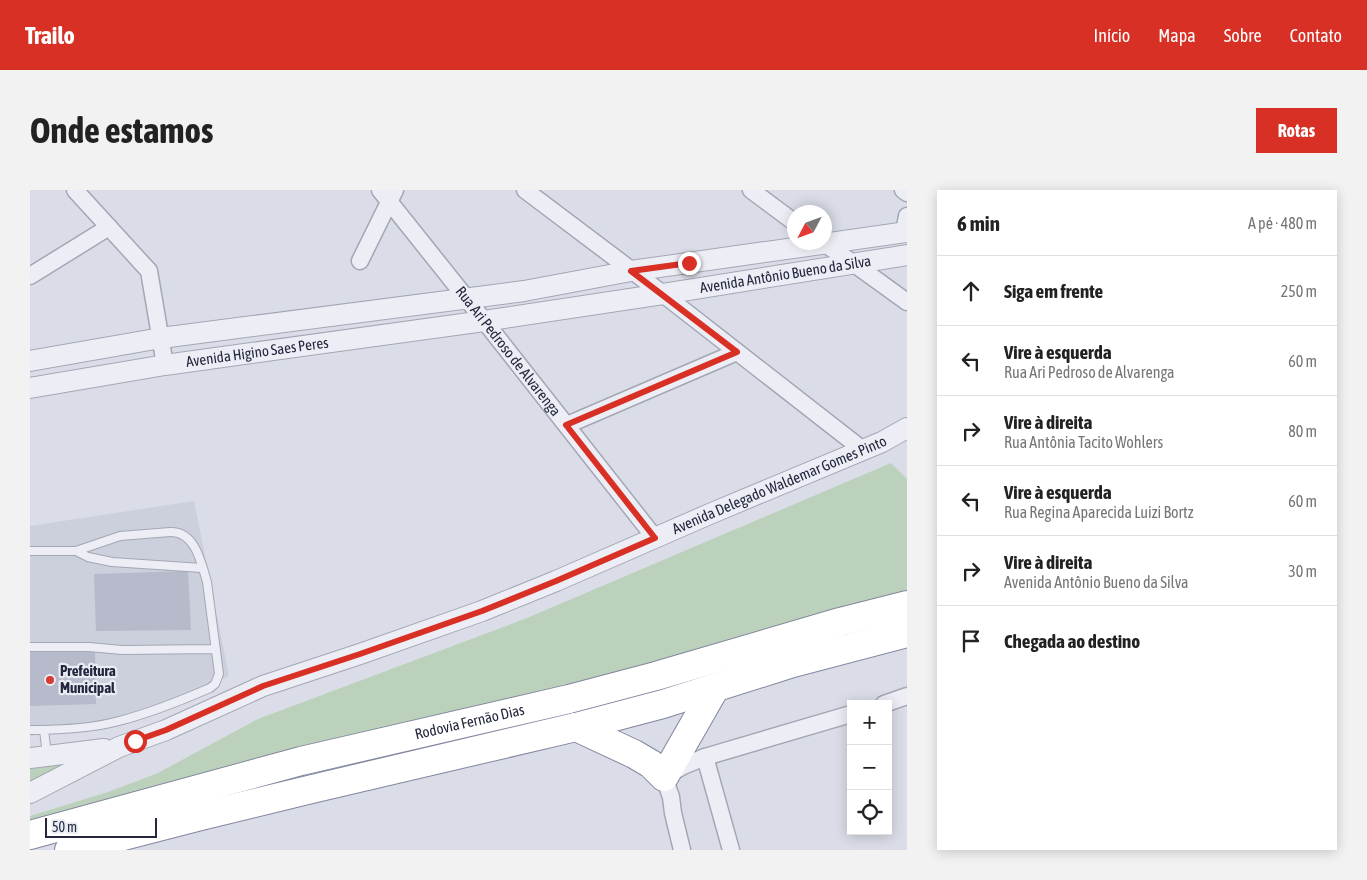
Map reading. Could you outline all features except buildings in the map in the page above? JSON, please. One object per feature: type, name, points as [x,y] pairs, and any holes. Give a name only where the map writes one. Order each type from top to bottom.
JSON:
[{"type":"highway","name":"Rodovia Fernão Dias","points":[[30,835],[301,761],[569,699],[656,676],[840,622],[907,605]]},
{"type":"highway","name":"Rodovia Fernão Dias","points":[[69,850],[312,789],[576,727],[663,704],[784,666],[907,633]]},
{"type":"highway","points":[[576,727],[634,754],[651,764],[664,777],[715,688]]},
{"type":"street","points":[[75,190],[149,271],[165,364]]},
{"type":"street","points":[[525,190],[663,294],[863,450]]},
{"type":"street","points":[[751,190],[787,217]]},
{"type":"street","points":[[903,190],[907,193]]},
{"type":"street","points":[[360,261],[388,194]]},
{"type":"street","name":"Rua Ari Pedroso de Alvarenga","points":[[388,194],[484,321],[655,538]]},
{"type":"street","points":[[30,276],[109,227]]},
{"type":"street","name":"Avenida Antônio Bueno da Silva","points":[[832,241],[906,227]]},
{"type":"street","name":"Avenida Antônio Bueno da Silva","points":[[467,299],[524,291],[631,271],[787,248]]},
{"type":"street","points":[[832,249],[907,302]]},
{"type":"street","name":"Avenida Antônio Bueno da Silva","points":[[484,321],[907,255]]},
{"type":"street","name":"Avenida Higino Saes Peres","points":[[30,361],[161,338],[467,299]]},
{"type":"street","name":"Avenida Higino Saes Peres","points":[[30,388],[165,364],[484,321]]},
{"type":"street","points":[[566,425],[737,352]]},
{"type":"street","name":"Avenida Delegado Waldemar Gomes Pinto","points":[[119,746],[166,730],[263,686],[482,611],[882,442],[907,428]]},
{"type":"street","points":[[892,701],[907,696]]},
{"type":"street","points":[[682,850],[671,797],[664,777],[683,766],[705,757],[847,715]]},
{"type":"street","points":[[39,757],[119,746]]},
{"type":"street","points":[[30,793],[119,746]]},
{"type":"street","points":[[705,757],[731,850]]},
{"type":"lane","points":[[30,551],[76,551],[120,536],[176,531],[187,537],[192,542],[207,582],[214,649],[219,674],[215,684],[210,688],[118,722],[30,730]]},
{"type":"lane","points":[[76,551],[88,557],[112,562],[202,568]]},
{"type":"lane","points":[[30,647],[89,647],[122,650],[214,649]]},
{"type":"lane","points":[[39,757],[44,730]]},
{"type":"shaded area","points":[[194,501],[229,676],[132,719],[30,736],[30,526]]},
{"type":"green space","points":[[891,463],[907,479],[907,590],[654,664],[30,834],[30,816],[108,792],[158,773],[258,719],[527,618]]},
{"type":"green space","points":[[30,762],[62,763],[63,767],[30,783]]},
{"type":"place","name":"Prefeitura Municipal","points":[[50,680]]},
{"type":"route","points":[[135,741],[166,730],[263,686],[482,611],[655,538],[566,425],[737,352],[631,271],[689,263]]}]
